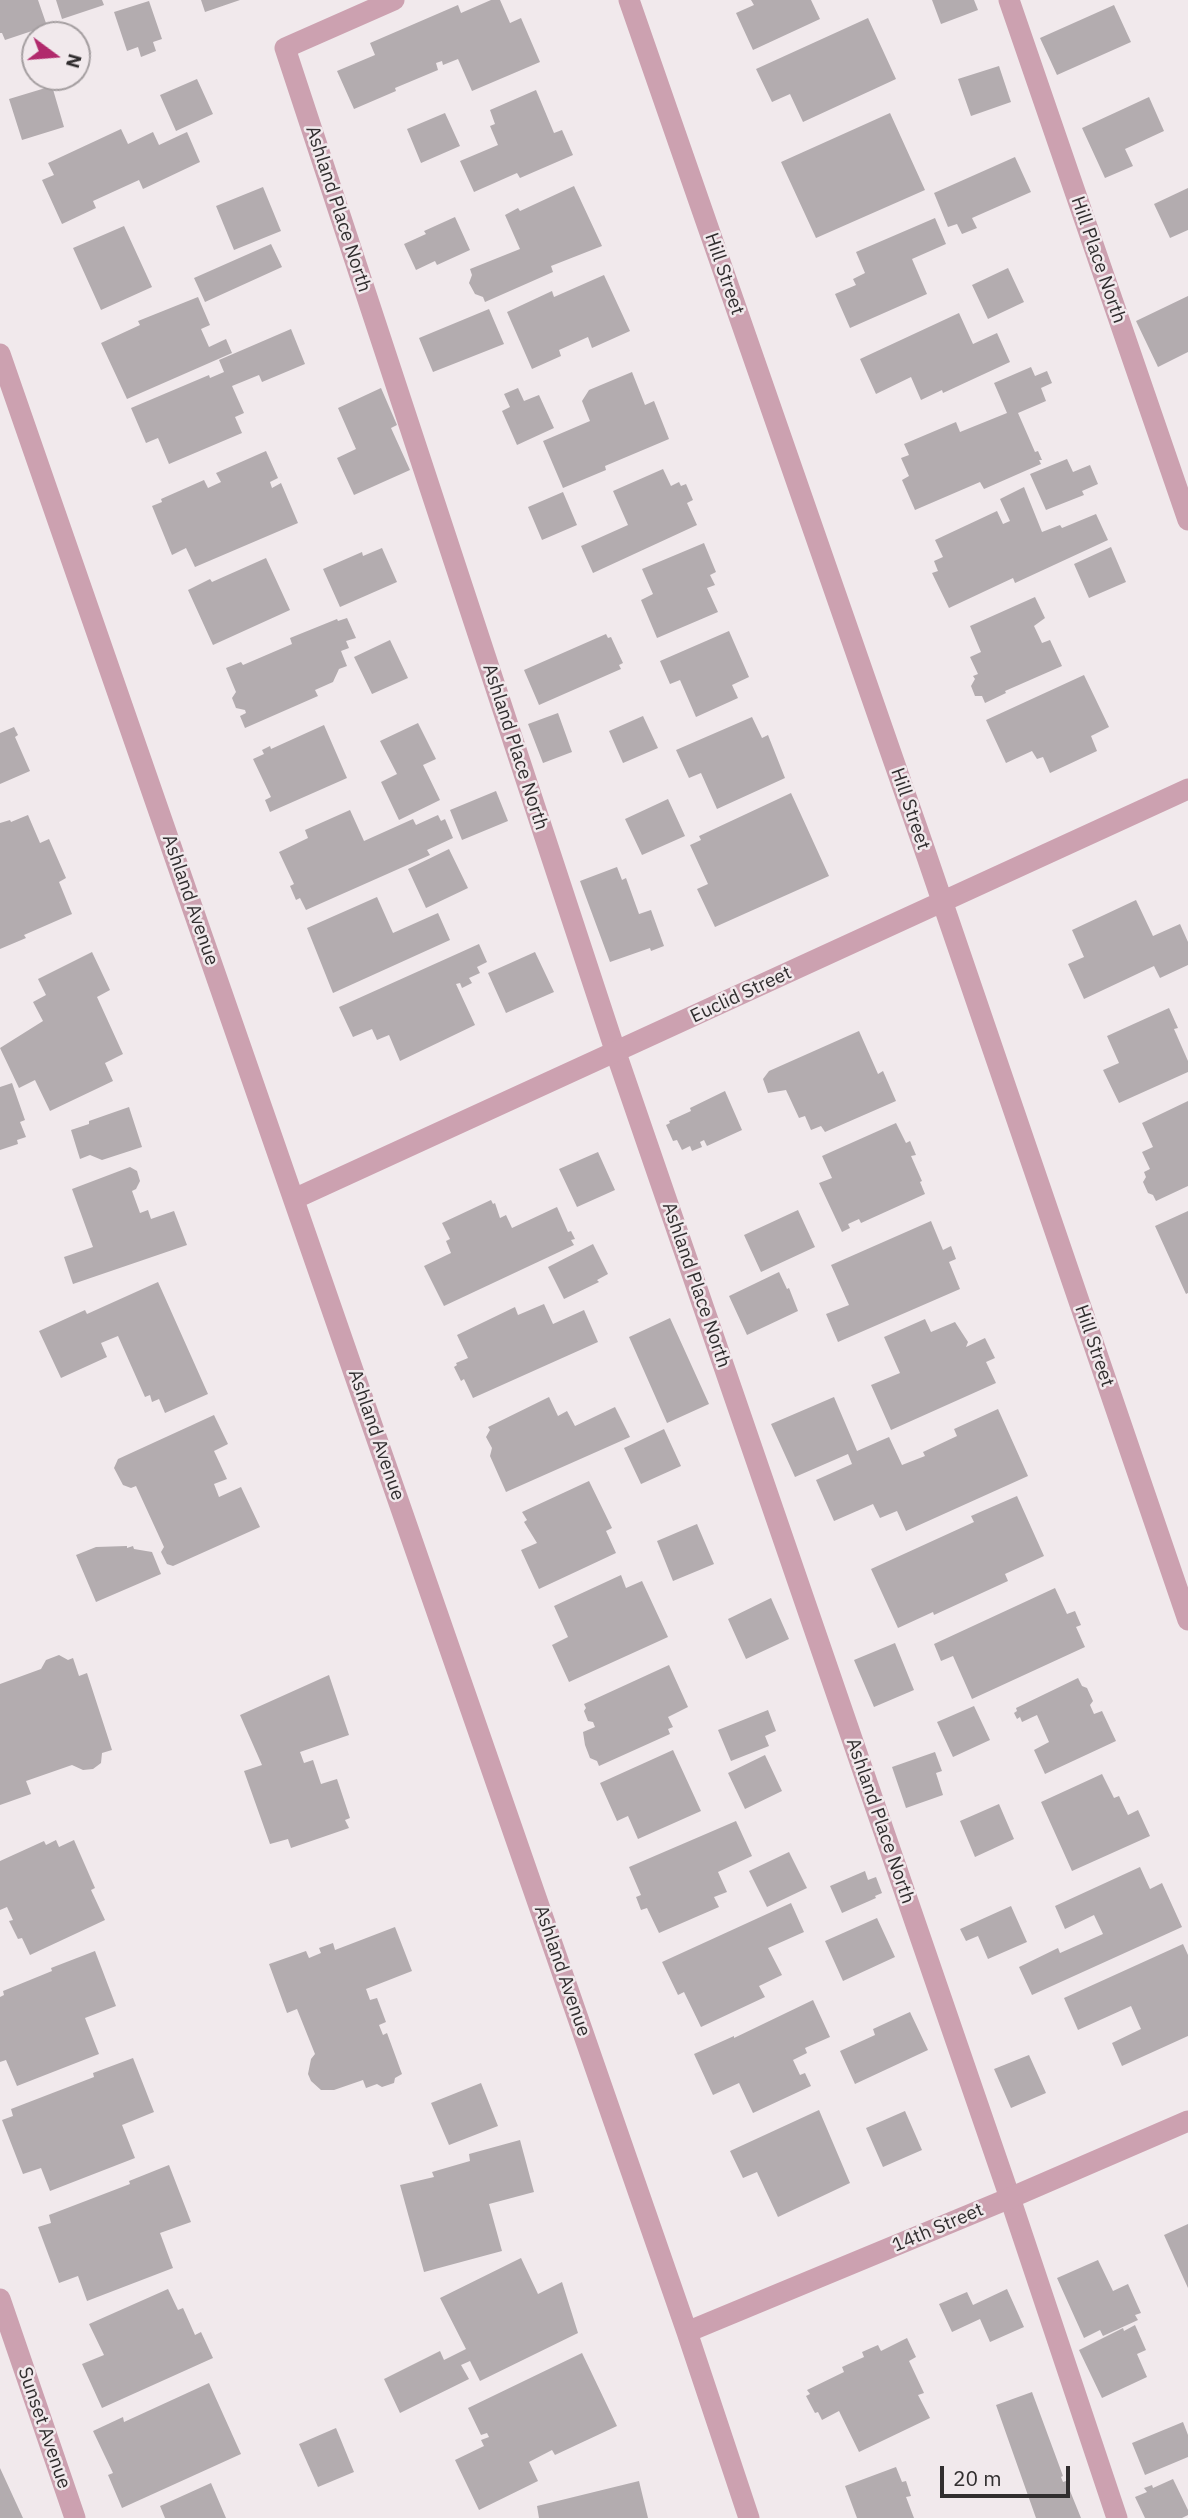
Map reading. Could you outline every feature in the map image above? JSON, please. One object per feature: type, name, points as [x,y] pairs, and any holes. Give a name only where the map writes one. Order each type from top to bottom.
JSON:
[{"type":"street","name":"Ashland Place North","points":[[394,0],[285,48],[616,1053],[1010,2198],[1117,2518]]},
{"type":"street","name":"Hill Street","points":[[629,0],[1188,1620]]},
{"type":"street","name":"Hill Place North","points":[[1009,0],[1188,520]]},
{"type":"street","name":"Ashland Avenue","points":[[0,355],[687,2332],[749,2518]]},
{"type":"street","name":"Euclid Street","points":[[294,1199],[1188,789]]},
{"type":"street","name":"14th Street","points":[[687,2332],[1010,2198],[1188,2120]]},
{"type":"street","name":"Sunset Avenue","points":[[0,2299],[75,2518]]},
{"type":"building","points":[[0,0],[38,0],[45,21],[21,21],[21,35],[5,40],[0,33]]},
{"type":"building","points":[[56,0],[102,0],[104,5],[62,19]]},
{"type":"building","points":[[201,0],[240,0],[205,12]]},
{"type":"building","points":[[491,0],[500,0],[510,23],[521,18],[540,62],[472,91],[458,59],[443,65],[442,61],[436,63],[438,70],[354,109],[337,71],[375,55],[370,43],[458,5],[461,13]]},
{"type":"building","points":[[751,0],[811,0],[820,19],[753,50],[736,13],[754,5]]},
{"type":"building","points":[[932,0],[974,0],[978,10],[941,24]]},
{"type":"building","points":[[149,1],[162,39],[153,42],[156,51],[141,57],[138,47],[127,51],[114,12]]},
{"type":"building","points":[[1114,5],[1131,42],[1057,75],[1040,38]]},
{"type":"building","points":[[868,18],[896,79],[803,122],[790,94],[772,102],[756,69]]},
{"type":"building","points":[[999,66],[1011,102],[971,116],[958,79]]},
{"type":"building","points":[[197,79],[213,114],[176,131],[160,95]]},
{"type":"building","points":[[536,90],[554,133],[562,130],[573,155],[520,178],[517,173],[474,192],[460,161],[498,145],[490,126],[495,124],[490,110]]},
{"type":"building","points":[[35,91],[53,91],[64,127],[22,140],[9,99]]},
{"type":"building","points":[[1149,97],[1164,131],[1125,149],[1133,166],[1105,178],[1082,128]]},
{"type":"building","points":[[445,113],[460,146],[421,163],[407,129]]},
{"type":"building","points":[[890,113],[925,190],[816,238],[781,162]]},
{"type":"building","points":[[121,129],[128,144],[153,132],[159,145],[187,132],[200,162],[143,189],[139,180],[93,201],[96,208],[62,224],[42,180],[54,175],[48,163]]},
{"type":"building","points":[[1015,157],[1031,192],[972,218],[977,228],[962,234],[957,224],[948,227],[934,193]]},
{"type":"building","points":[[574,186],[602,246],[551,266],[553,272],[485,302],[483,297],[475,294],[469,283],[472,275],[470,269],[520,249],[505,215],[518,208],[520,211]]},
{"type":"building","points":[[263,187],[281,231],[234,250],[216,206]]},
{"type":"building","points":[[1188,188],[1188,230],[1170,238],[1154,204]]},
{"type":"building","points":[[455,217],[470,250],[437,265],[435,261],[416,270],[404,244],[426,234],[424,231]]},
{"type":"building","points":[[935,218],[946,244],[912,259],[927,294],[850,328],[835,294],[856,285],[853,279],[865,273],[856,252]]},
{"type":"building","points":[[124,226],[152,287],[101,310],[73,248]]},
{"type":"building","points":[[271,244],[282,267],[205,302],[194,278]]},
{"type":"building","points":[[1008,268],[1024,302],[988,319],[972,285]]},
{"type":"building","points":[[604,275],[630,331],[592,348],[588,337],[559,350],[561,356],[532,369],[507,312],[552,291],[554,297]]},
{"type":"building","points":[[1188,296],[1188,352],[1158,367],[1136,321]]},
{"type":"building","points":[[198,297],[210,325],[201,329],[209,347],[226,339],[232,353],[127,399],[101,343],[140,325],[138,321]]},
{"type":"building","points":[[489,309],[504,344],[433,372],[419,338]]},
{"type":"building","points":[[959,313],[973,344],[997,333],[1010,362],[943,393],[942,390],[921,400],[911,377],[876,394],[860,359]]},
{"type":"building","points":[[291,329],[305,364],[262,382],[259,375],[232,386],[244,413],[235,417],[242,433],[169,464],[158,438],[146,443],[131,408],[209,375],[210,378],[224,372],[219,360]]},
{"type":"building","points":[[1031,367],[1035,376],[1047,371],[1052,383],[1041,388],[1046,401],[1018,413],[1035,452],[1038,451],[1041,464],[984,489],[980,482],[915,510],[902,480],[909,476],[901,458],[909,455],[904,444],[956,422],[960,432],[1007,413],[994,383]]},
{"type":"building","points":[[632,372],[645,405],[654,401],[669,439],[605,466],[606,470],[563,488],[543,441],[590,421],[582,401],[589,390]]},
{"type":"building","points":[[381,388],[397,425],[391,428],[410,470],[354,495],[337,458],[356,449],[338,408]]},
{"type":"building","points":[[518,388],[524,401],[539,395],[554,428],[517,445],[502,411],[510,407],[504,394]]},
{"type":"building","points":[[266,451],[278,478],[270,482],[272,488],[281,483],[298,523],[195,567],[186,548],[172,555],[152,506],[162,502],[161,499],[204,480],[208,488],[221,482],[216,473]]},
{"type":"building","points":[[1067,459],[1073,472],[1090,465],[1098,484],[1082,491],[1084,495],[1046,510],[1030,474]]},
{"type":"building","points":[[663,469],[671,486],[679,482],[681,486],[686,484],[693,500],[687,503],[697,525],[593,573],[581,546],[628,525],[613,491]]},
{"type":"building","points":[[1024,487],[1042,532],[1060,525],[1062,528],[1096,514],[1108,540],[1015,583],[1013,578],[949,608],[932,573],[938,571],[934,561],[943,557],[935,540],[997,511],[1003,524],[1010,521],[1000,499]]},
{"type":"building","points":[[563,492],[577,525],[542,540],[528,507]]},
{"type":"building","points":[[704,543],[716,572],[710,575],[715,585],[707,588],[718,612],[657,638],[641,600],[653,594],[642,569]]},
{"type":"building","points":[[1111,547],[1126,582],[1089,598],[1074,564]]},
{"type":"building","points":[[382,548],[397,582],[340,607],[323,569],[362,552],[363,556]]},
{"type":"building","points":[[266,558],[290,610],[213,645],[188,590]]},
{"type":"building","points":[[1035,597],[1045,618],[1034,626],[1042,643],[1050,640],[1062,666],[1005,691],[1006,693],[985,703],[982,696],[975,696],[971,686],[975,679],[973,676],[978,674],[970,657],[981,652],[970,626]]},
{"type":"building","points":[[347,618],[356,638],[346,641],[349,648],[341,651],[347,666],[339,669],[333,682],[315,690],[318,696],[245,728],[240,716],[246,713],[245,710],[236,708],[232,698],[236,692],[226,668],[241,662],[243,665],[292,644],[290,638],[337,619]]},
{"type":"building","points":[[729,631],[749,677],[732,685],[738,698],[696,717],[680,680],[670,684],[660,661]]},
{"type":"building","points":[[606,634],[608,638],[611,637],[623,663],[619,665],[621,669],[539,705],[524,670]]},
{"type":"building","points":[[390,640],[408,678],[372,694],[354,657]]},
{"type":"building","points":[[1084,675],[1109,727],[1091,736],[1097,751],[1050,773],[1043,757],[1037,759],[1032,751],[1006,763],[986,720]]},
{"type":"building","points":[[558,713],[572,752],[543,763],[528,724]]},
{"type":"building","points":[[643,716],[658,748],[623,763],[609,731]]},
{"type":"building","points":[[752,717],[762,738],[768,735],[785,778],[717,809],[701,773],[689,778],[676,750]]},
{"type":"building","points":[[418,723],[436,759],[423,765],[440,800],[399,820],[381,782],[397,774],[380,741]]},
{"type":"building","points":[[324,725],[347,778],[270,812],[265,800],[271,797],[253,759],[264,754],[262,750],[270,746],[271,749]]},
{"type":"building","points":[[14,727],[18,735],[15,737],[30,771],[0,784],[0,733]]},
{"type":"building","points":[[496,791],[508,821],[462,840],[450,810]]},
{"type":"building","points":[[791,793],[829,876],[715,927],[697,889],[708,884],[690,845],[701,840],[699,836]]},
{"type":"building","points":[[668,799],[685,836],[642,855],[625,819]]},
{"type":"building","points":[[350,810],[364,841],[413,819],[416,825],[438,815],[441,821],[445,819],[453,838],[427,850],[430,855],[306,910],[300,898],[296,900],[290,886],[294,884],[279,852],[308,838],[305,830]]},
{"type":"building","points":[[28,815],[40,843],[49,839],[66,878],[59,882],[72,914],[0,949],[0,823]]},
{"type":"building","points":[[449,849],[468,888],[426,908],[408,869]]},
{"type":"building","points":[[617,867],[622,880],[626,878],[639,914],[651,910],[664,946],[610,962],[580,881]]},
{"type":"building","points":[[377,897],[393,933],[438,913],[450,940],[333,993],[307,928]]},
{"type":"building","points":[[1136,900],[1153,936],[1180,924],[1188,942],[1188,965],[1160,978],[1154,966],[1084,999],[1068,964],[1084,957],[1072,930]]},
{"type":"building","points":[[479,944],[487,962],[477,967],[480,973],[469,978],[472,983],[462,988],[460,983],[456,984],[475,1025],[400,1061],[389,1035],[377,1040],[372,1029],[353,1037],[339,1007]]},
{"type":"building","points":[[92,952],[110,990],[97,997],[123,1054],[105,1063],[113,1081],[50,1111],[35,1080],[19,1088],[0,1048],[43,1021],[33,1002],[46,995],[38,979]]},
{"type":"building","points":[[535,952],[554,992],[506,1013],[488,973]]},
{"type":"building","points":[[1169,1008],[1178,1028],[1174,1029],[1188,1061],[1188,1072],[1119,1103],[1103,1070],[1119,1063],[1107,1036]]},
{"type":"building","points":[[859,1031],[878,1074],[883,1071],[896,1101],[825,1132],[821,1126],[811,1130],[805,1116],[799,1118],[786,1090],[768,1093],[763,1079],[769,1071]]},
{"type":"building","points":[[12,1083],[25,1120],[20,1122],[26,1137],[17,1140],[18,1144],[0,1150],[0,1087]]},
{"type":"building","points":[[725,1091],[742,1130],[707,1146],[704,1140],[700,1142],[702,1147],[692,1151],[690,1146],[682,1150],[677,1140],[673,1141],[666,1125],[691,1111],[690,1108]]},
{"type":"building","points":[[1188,1101],[1188,1186],[1156,1201],[1143,1182],[1146,1177],[1144,1172],[1150,1169],[1142,1152],[1153,1147],[1142,1123]]},
{"type":"building","points":[[129,1107],[142,1147],[102,1160],[90,1155],[80,1159],[71,1130]]},
{"type":"building","points":[[896,1123],[906,1143],[910,1141],[916,1155],[911,1156],[925,1194],[861,1223],[859,1219],[848,1224],[850,1228],[842,1232],[819,1183],[832,1178],[822,1156]]},
{"type":"building","points":[[598,1152],[615,1190],[577,1207],[559,1169]]},
{"type":"building","points":[[130,1167],[137,1171],[140,1181],[132,1191],[140,1213],[148,1210],[151,1219],[174,1211],[187,1245],[73,1284],[64,1257],[93,1247],[72,1189]]},
{"type":"building","points":[[491,1200],[495,1203],[500,1218],[506,1215],[512,1228],[557,1207],[568,1232],[571,1231],[575,1239],[571,1240],[574,1245],[444,1306],[424,1266],[451,1253],[446,1241],[450,1239],[442,1223]]},
{"type":"building","points":[[798,1210],[815,1247],[761,1272],[744,1235]]},
{"type":"building","points":[[1188,1211],[1188,1293],[1186,1294],[1155,1226]]},
{"type":"building","points":[[931,1221],[943,1250],[951,1246],[956,1259],[949,1262],[960,1289],[838,1342],[826,1314],[849,1305],[831,1265]]},
{"type":"building","points":[[593,1244],[608,1274],[597,1280],[599,1282],[564,1299],[548,1267]]},
{"type":"building","points":[[779,1272],[798,1311],[747,1335],[729,1296]]},
{"type":"building","points":[[158,1282],[208,1394],[165,1413],[159,1399],[152,1402],[150,1395],[145,1397],[118,1336],[101,1343],[107,1357],[61,1378],[39,1331],[85,1310],[87,1314]]},
{"type":"building","points":[[544,1304],[553,1324],[584,1310],[598,1342],[473,1398],[464,1379],[461,1381],[454,1367],[456,1363],[468,1358],[457,1335],[515,1307],[518,1315]]},
{"type":"building","points":[[670,1318],[709,1404],[667,1423],[629,1337]]},
{"type":"building","points":[[925,1319],[931,1332],[955,1322],[968,1342],[966,1347],[985,1338],[995,1358],[986,1362],[996,1383],[891,1430],[871,1385],[900,1373],[884,1337]]},
{"type":"building","points":[[549,1397],[558,1416],[567,1411],[575,1426],[615,1407],[630,1437],[506,1492],[490,1456],[492,1448],[486,1437],[490,1430],[488,1427]]},
{"type":"building","points":[[834,1397],[857,1451],[889,1437],[902,1465],[925,1456],[923,1452],[957,1436],[954,1429],[998,1409],[1028,1476],[906,1531],[897,1511],[880,1518],[873,1504],[834,1521],[816,1480],[852,1464],[848,1454],[795,1477],[771,1424]]},
{"type":"building","points":[[214,1415],[228,1444],[214,1451],[227,1479],[214,1484],[219,1497],[241,1487],[260,1527],[173,1566],[167,1564],[161,1552],[164,1547],[136,1486],[131,1488],[123,1485],[114,1468],[118,1459]]},
{"type":"building","points":[[664,1429],[681,1466],[641,1484],[624,1448]]},
{"type":"building","points":[[589,1481],[612,1528],[606,1531],[616,1553],[539,1589],[521,1550],[537,1543],[524,1522],[527,1520],[522,1512]]},
{"type":"building","points":[[1017,1496],[1044,1556],[1005,1574],[1008,1581],[934,1615],[933,1612],[898,1628],[871,1569],[974,1522],[971,1516]]},
{"type":"building","points":[[697,1524],[714,1564],[673,1581],[657,1541]]},
{"type":"building","points":[[127,1546],[152,1552],[161,1574],[96,1602],[76,1555],[96,1547]]},
{"type":"building","points":[[621,1575],[626,1588],[642,1581],[668,1637],[569,1682],[552,1645],[568,1637],[554,1606]]},
{"type":"building","points":[[1055,1588],[1067,1614],[1075,1611],[1081,1625],[1076,1627],[1085,1647],[972,1699],[953,1656],[941,1661],[934,1644]]},
{"type":"building","points":[[771,1598],[789,1639],[746,1659],[728,1619]]},
{"type":"building","points":[[895,1643],[914,1690],[874,1707],[854,1660]]},
{"type":"building","points":[[59,1655],[68,1660],[73,1658],[79,1676],[87,1673],[112,1750],[102,1753],[101,1763],[93,1769],[83,1770],[72,1765],[26,1781],[31,1794],[0,1805],[0,1684],[41,1669],[46,1660]]},
{"type":"building","points":[[669,1665],[688,1707],[668,1717],[673,1727],[668,1729],[670,1734],[599,1766],[597,1761],[590,1758],[585,1745],[583,1732],[595,1727],[593,1722],[588,1721],[584,1704]]},
{"type":"building","points":[[329,1675],[349,1735],[300,1752],[304,1763],[313,1760],[321,1784],[337,1779],[350,1818],[345,1820],[349,1828],[291,1848],[288,1839],[270,1844],[244,1771],[262,1765],[240,1715]]},
{"type":"building","points":[[1078,1678],[1093,1701],[1090,1705],[1094,1714],[1102,1711],[1116,1741],[1045,1774],[1034,1750],[1049,1742],[1037,1715],[1022,1722],[1014,1713],[1016,1708]]},
{"type":"building","points":[[974,1706],[990,1740],[953,1757],[937,1722]]},
{"type":"building","points":[[768,1710],[776,1731],[765,1736],[769,1746],[731,1761],[718,1730]]},
{"type":"building","points":[[673,1750],[701,1811],[638,1839],[628,1816],[617,1821],[600,1783]]},
{"type":"building","points":[[935,1752],[942,1771],[936,1773],[943,1795],[906,1808],[892,1767]]},
{"type":"building","points":[[765,1755],[782,1791],[745,1809],[728,1773]]},
{"type":"building","points":[[1102,1774],[1114,1798],[1119,1796],[1128,1815],[1138,1810],[1150,1836],[1072,1871],[1041,1802]]},
{"type":"building","points":[[999,1804],[1014,1839],[975,1857],[960,1821]]},
{"type":"building","points":[[736,1821],[752,1856],[718,1872],[727,1892],[714,1897],[719,1907],[659,1933],[647,1908],[641,1910],[636,1897],[641,1895],[629,1867]]},
{"type":"building","points":[[56,1840],[59,1847],[74,1840],[95,1888],[91,1890],[105,1920],[30,1955],[22,1938],[18,1939],[9,1921],[13,1920],[7,1907],[0,1910],[0,1861],[44,1841],[46,1845]]},
{"type":"building","points":[[789,1852],[807,1888],[767,1907],[749,1871]]},
{"type":"building","points":[[1140,1867],[1150,1889],[1162,1883],[1182,1927],[1032,1995],[1019,1967],[1058,1948],[1060,1953],[1103,1934],[1094,1915],[1065,1929],[1055,1906]]},
{"type":"building","points":[[865,1871],[868,1880],[876,1877],[882,1893],[842,1913],[830,1886]]},
{"type":"building","points":[[791,1903],[804,1932],[768,1948],[782,1975],[759,1986],[765,1997],[701,2027],[684,1992],[678,1995],[662,1962]]},
{"type":"building","points":[[1011,1906],[1027,1942],[988,1959],[978,1936],[966,1941],[960,1929]]},
{"type":"building","points":[[877,1918],[895,1957],[843,1981],[825,1941]]},
{"type":"building","points":[[395,1927],[412,1971],[366,1989],[370,2000],[377,1998],[386,2022],[379,2025],[383,2035],[387,2033],[402,2074],[395,2078],[394,2083],[382,2087],[377,2084],[366,2088],[363,2080],[334,2090],[321,2090],[308,2074],[311,2059],[315,2054],[297,2009],[287,2013],[269,1964],[306,1951],[309,1958],[321,1953],[319,1948],[333,1943],[335,1950]]},
{"type":"building","points":[[1183,1944],[1188,1955],[1188,2036],[1122,2066],[1112,2043],[1141,2029],[1131,2006],[1078,2030],[1064,1998]]},
{"type":"building","points":[[95,1951],[116,2006],[85,2018],[99,2054],[17,2086],[6,2060],[0,2062],[0,1997],[4,1995],[3,1991]]},
{"type":"building","points":[[813,2000],[830,2037],[805,2048],[807,2053],[793,2060],[800,2075],[805,2073],[811,2086],[753,2113],[739,2083],[713,2095],[694,2054]]},
{"type":"building","points":[[910,2012],[928,2050],[855,2084],[840,2051],[875,2035],[873,2029]]},
{"type":"building","points":[[1029,2055],[1046,2093],[1011,2108],[994,2069]]},
{"type":"building","points":[[133,2058],[154,2112],[122,2125],[135,2158],[50,2191],[41,2168],[23,2174],[2,2120],[13,2116],[11,2109],[94,2077],[93,2073]]},
{"type":"building","points":[[481,2083],[498,2126],[449,2145],[431,2103]]},
{"type":"building","points":[[819,2110],[850,2183],[778,2217],[757,2172],[743,2178],[730,2151]]},
{"type":"building","points":[[905,2111],[922,2150],[883,2167],[866,2128]]},
{"type":"building","points":[[520,2140],[534,2192],[489,2204],[502,2251],[424,2272],[400,2185],[434,2177],[432,2172],[470,2161],[469,2154]]},
{"type":"building","points":[[169,2165],[191,2222],[160,2233],[173,2268],[87,2301],[78,2276],[59,2283],[38,2227],[51,2223],[49,2215],[130,2184],[129,2181]]},
{"type":"building","points":[[1188,2224],[1188,2288],[1164,2235]]},
{"type":"building","points":[[521,2258],[538,2294],[562,2282],[578,2333],[480,2381],[470,2361],[461,2365],[469,2379],[400,2413],[384,2379],[440,2351],[444,2360],[466,2349],[440,2298]]},
{"type":"building","points":[[1098,2260],[1113,2291],[1128,2284],[1141,2313],[1135,2315],[1138,2320],[1103,2336],[1100,2330],[1084,2338],[1057,2278]]},
{"type":"building","points":[[168,2289],[178,2310],[183,2308],[195,2335],[201,2332],[213,2358],[102,2408],[82,2364],[104,2355],[89,2324]]},
{"type":"building","points":[[1007,2289],[1024,2327],[990,2342],[980,2319],[952,2332],[939,2304],[967,2292],[973,2305]]},
{"type":"building","points":[[1135,2325],[1146,2350],[1137,2354],[1147,2377],[1102,2398],[1079,2350],[1123,2328],[1124,2331]]},
{"type":"building","points":[[907,2338],[916,2357],[909,2361],[924,2393],[918,2395],[930,2418],[859,2452],[839,2411],[822,2420],[806,2396],[810,2394],[807,2390],[844,2372],[842,2367],[864,2357],[862,2352],[878,2345],[881,2351]]},
{"type":"building","points":[[582,2353],[617,2426],[555,2455],[552,2450],[529,2462],[538,2481],[479,2510],[455,2460],[484,2446],[481,2440],[489,2437],[487,2433],[481,2435],[468,2408]]},
{"type":"building","points":[[209,2383],[241,2454],[122,2508],[108,2475],[113,2473],[93,2431],[123,2417],[124,2422]]},
{"type":"building","points":[[1032,2392],[1063,2476],[1061,2477],[1063,2482],[1066,2481],[1081,2518],[1036,2518],[996,2405]]},
{"type":"building","points":[[1183,2422],[1188,2435],[1188,2457],[1145,2475],[1132,2443]]},
{"type":"building","points":[[336,2428],[354,2472],[318,2487],[299,2444]]},
{"type":"building","points":[[896,2467],[902,2482],[906,2481],[911,2496],[906,2497],[914,2518],[857,2518],[845,2486]]},
{"type":"building","points":[[0,2468],[23,2518],[0,2518]]},
{"type":"building","points":[[1173,2479],[1188,2515],[1182,2518],[1145,2518],[1135,2497],[1147,2492],[1144,2488],[1152,2485],[1153,2488]]},
{"type":"building","points":[[639,2481],[648,2518],[539,2518],[537,2506]]},
{"type":"building","points":[[211,2483],[226,2518],[165,2518],[160,2506]]}]
